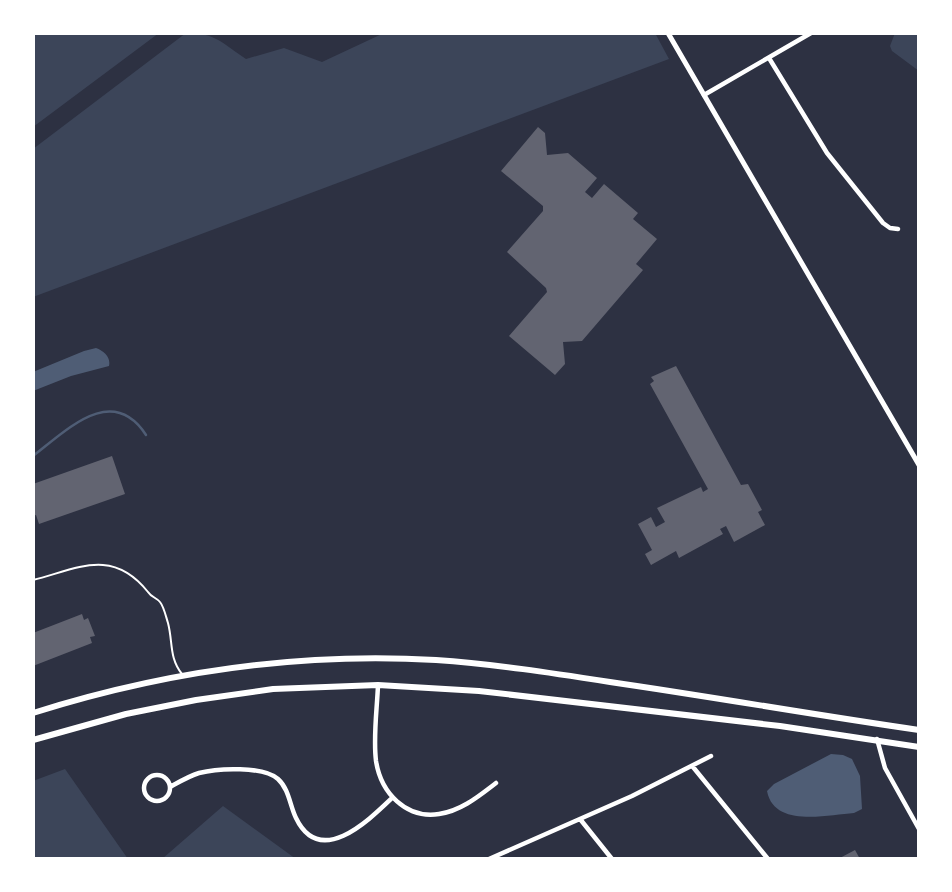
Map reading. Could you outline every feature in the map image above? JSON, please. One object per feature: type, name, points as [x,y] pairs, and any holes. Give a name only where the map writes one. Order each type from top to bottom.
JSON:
[{"type":"main road","points":[[33,713],[96,694],[183,675],[294,661],[434,660],[561,674],[919,730]]},
{"type":"main road","points":[[33,740],[126,714],[207,698],[273,690],[377,685],[479,691],[877,739],[919,747]]},
{"type":"street","points":[[668,33],[919,465]]},
{"type":"street","points":[[703,96],[811,33]]},
{"type":"street","points":[[769,58],[827,153],[883,223],[898,229]]},
{"type":"street","points":[[377,685],[375,758],[380,778],[392,798],[412,812],[441,814],[468,803],[496,783]]},
{"type":"street","points":[[877,739],[885,768],[919,829]]},
{"type":"street","points":[[489,859],[693,767],[711,756]]},
{"type":"street","points":[[693,767],[768,859]]},
{"type":"street","points":[[170,787],[163,777],[155,775],[147,779],[144,791],[152,801],[161,801],[167,796],[170,787],[198,773],[240,770],[274,776],[285,788],[294,815],[303,828],[313,837],[327,840],[347,835],[392,798]]},
{"type":"street","points":[[580,819],[612,859]]},
{"type":"lane","points":[[33,580],[81,565],[96,564],[123,572],[160,602],[169,626],[171,653],[183,675]]},
{"type":"shaded area","points":[[33,33],[159,33],[33,127]]},
{"type":"shaded area","points":[[186,33],[212,37],[246,59],[284,48],[322,62],[384,33],[655,33],[669,59],[33,297],[33,149]]},
{"type":"shaded area","points":[[895,33],[919,33],[919,71],[892,51],[890,46]]},
{"type":"shaded area","points":[[96,348],[106,355],[109,366],[71,376],[33,391],[33,372]]},
{"type":"shaded area","points":[[831,754],[852,759],[860,776],[862,809],[854,813],[803,817],[790,815],[772,803],[767,791],[774,784]]},
{"type":"shaded area","points":[[65,769],[128,859],[33,859],[33,781]]},
{"type":"shaded area","points":[[223,806],[296,859],[162,859]]},
{"type":"building","points":[[538,127],[545,133],[547,155],[568,153],[597,178],[585,192],[592,198],[604,184],[638,213],[633,219],[657,239],[636,264],[643,270],[582,341],[563,342],[565,364],[555,375],[509,336],[547,292],[546,288],[507,252],[543,211],[543,206],[501,171]]},
{"type":"building","points":[[676,366],[741,485],[748,484],[762,510],[758,512],[765,525],[734,542],[726,526],[720,529],[723,534],[679,558],[676,551],[651,565],[645,554],[652,550],[638,524],[651,517],[656,527],[665,522],[657,508],[701,487],[703,492],[708,489],[650,384],[654,381],[651,377]]},
{"type":"building","points":[[112,456],[125,494],[39,524],[36,515],[33,516],[33,484]]},
{"type":"building","points":[[82,614],[84,620],[88,618],[95,636],[90,637],[92,643],[33,666],[33,633]]},
{"type":"building","points":[[855,850],[860,859],[838,859]]},
{"type":"waterway","points":[[33,456],[75,424],[104,412],[119,413],[133,420],[146,435]]}]
